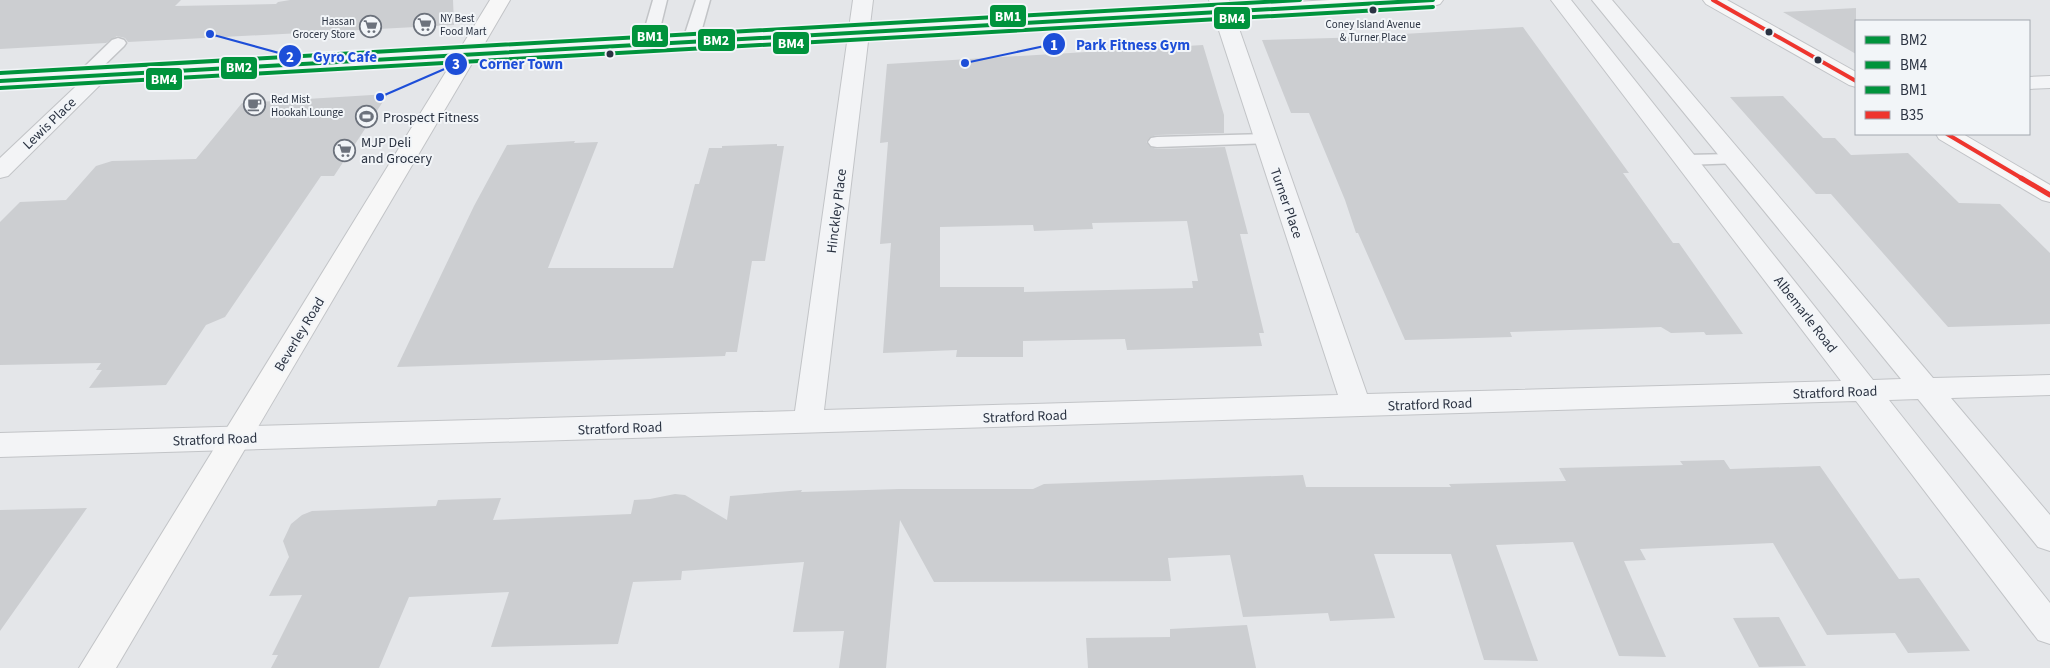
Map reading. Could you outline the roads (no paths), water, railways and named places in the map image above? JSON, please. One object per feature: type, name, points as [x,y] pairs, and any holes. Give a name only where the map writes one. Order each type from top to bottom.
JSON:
[{"type":"main road","name":"Beverley Road","points":[[97,668],[500,0]]},
{"type":"main road","points":[[0,81],[859,33],[1221,6],[1433,0]]},
{"type":"main road","points":[[1713,0],[1855,80]]},
{"type":"main road","points":[[1949,135],[2050,195]]},
{"type":"street","name":"Hinckley Place","points":[[808,422],[863,0]]},
{"type":"street","name":"Albemarle Road","points":[[1561,0],[2050,629]]},
{"type":"street","points":[[1602,0],[2050,538]]},
{"type":"street","name":"Turner Place","points":[[1221,6],[1356,406]]},
{"type":"street","points":[[1584,30],[1627,29]]},
{"type":"street","name":"Lewis Place","points":[[0,171],[91,76]]},
{"type":"street","points":[[2030,82],[2050,82]]},
{"type":"street","name":"Stratford Road","points":[[0,445],[1866,392],[1925,388],[2050,386]]},
{"type":"lane","points":[[648,45],[660,0]]},
{"type":"lane","points":[[690,43],[703,0]]},
{"type":"lane","points":[[91,76],[118,43]]},
{"type":"lane","points":[[1156,142],[1266,139]]},
{"type":"lane","points":[[1686,160],[1734,159]]},
{"type":"place","name":"Coney Island Avenue & Turner Place","points":[[1373,10]]},
{"type":"place","name":"NY Best Food Mart","points":[[424,24]]},
{"type":"place","name":"Hassan Grocery Store","points":[[371,27]]},
{"type":"place","name":"Gyro Cafe","points":[[210,34]]},
{"type":"place","name":"Park Fitness Gym","points":[[965,63]]},
{"type":"place","name":"Corner Town","points":[[380,97]]},
{"type":"place","name":"Red Mist Hookah Lounge","points":[[255,105]]},
{"type":"place","name":"Prospect Fitness","points":[[367,117]]},
{"type":"place","name":"MJP Deli and Grocery","points":[[345,150]]}]
